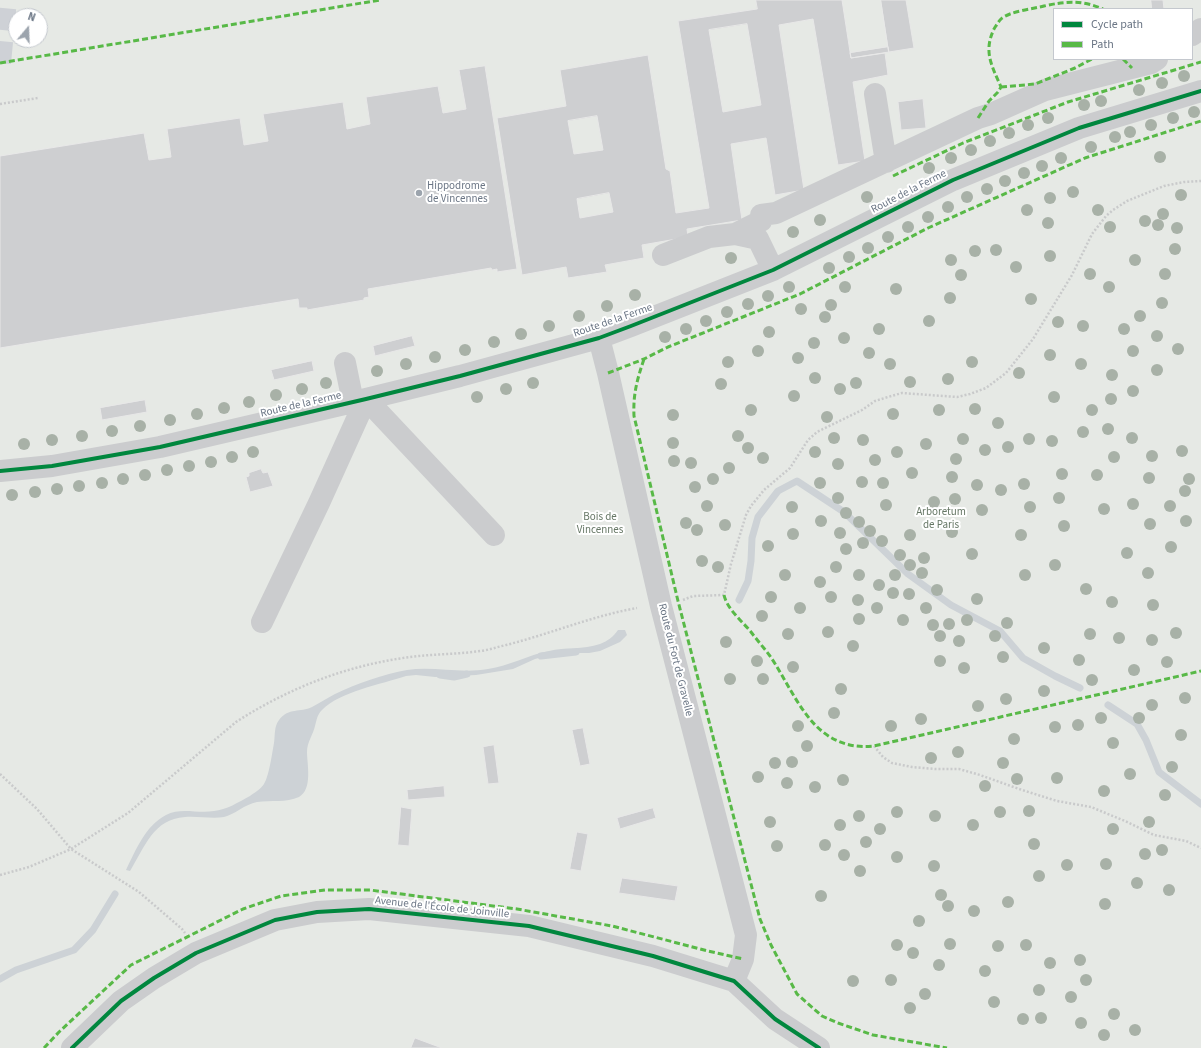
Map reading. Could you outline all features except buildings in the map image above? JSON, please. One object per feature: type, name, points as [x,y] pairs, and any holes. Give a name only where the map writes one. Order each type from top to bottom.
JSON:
[{"type":"street","points":[[735,234],[761,221],[761,215],[776,213],[978,118],[991,114],[1046,90],[1151,63],[1156,60]]},
{"type":"street","name":"Route de la Ferme","points":[[0,471],[52,466],[160,447],[360,401],[460,376],[599,338],[772,270],[953,180],[1079,128],[1201,91]]},
{"type":"street","points":[[875,94],[886,162]]},
{"type":"street","points":[[663,255],[709,237],[735,234],[758,239],[772,270]]},
{"type":"street","name":"Route du Fort de Gravelle","points":[[599,338],[661,606],[746,935],[743,959],[734,981]]},
{"type":"street","points":[[345,363],[360,401],[494,535]]},
{"type":"street","points":[[262,622],[319,503],[360,401]]},
{"type":"street","name":"Avenue de l'École de Joinville","points":[[72,1048],[121,1001],[154,978],[196,953],[275,920],[317,912],[369,909],[528,926],[653,956],[734,981],[775,1019],[819,1048]]},
{"type":"path","points":[[0,104],[38,98]]},
{"type":"path","points":[[0,875],[29,867],[71,849],[128,813],[236,722],[255,709],[298,687],[363,666],[419,656],[480,651],[526,640],[615,612],[641,607],[650,608],[661,606],[693,596],[724,595],[731,564],[744,522],[751,506],[764,490],[790,468],[808,440],[817,432],[862,410],[875,401],[902,393],[957,397],[986,388],[997,381],[1010,368],[1033,339],[1072,275],[1092,234],[1106,216],[1127,202],[1164,186],[1184,182],[1201,181]]},
{"type":"path","points":[[874,746],[883,757],[892,763],[912,767],[959,769],[1057,801],[1091,807],[1125,821],[1154,836],[1186,841],[1201,848]]},
{"type":"path","points":[[0,774],[37,809],[71,849],[139,892],[182,929],[196,953]]},
{"type":"green space","name":"Bois de Vincennes","points":[[0,0],[1201,0],[1201,1048],[0,1048]]},
{"type":"shaded area","points":[[618,630],[625,630],[627,635],[620,642],[600,651],[589,653],[557,653],[535,659],[513,669],[476,675],[435,677],[416,675],[406,676],[361,689],[339,698],[322,710],[318,715],[307,748],[308,782],[303,793],[299,797],[289,800],[262,801],[253,803],[224,817],[185,817],[174,819],[157,829],[151,836],[130,871],[126,870],[142,839],[152,825],[166,815],[178,811],[208,812],[223,809],[250,796],[261,788],[266,780],[269,770],[276,725],[287,713],[308,709],[343,690],[389,674],[417,669],[468,671],[496,668],[549,651],[594,646],[605,642]]},
{"type":"waterway","points":[[739,600],[748,581],[752,538],[758,517],[778,491],[797,481],[844,512],[908,574],[951,605],[1000,631],[1023,658],[1080,688]]},
{"type":"waterway","points":[[541,656],[576,652]]},
{"type":"waterway","points":[[440,675],[454,677],[467,674]]},
{"type":"waterway","points":[[1108,705],[1137,724],[1146,740],[1159,772],[1201,804]]},
{"type":"waterway","points":[[0,979],[16,970],[74,950],[93,930],[115,894]]},
{"type":"tunnel","points":[[0,63],[6,0]]},
{"type":"marked path","points":[[0,63],[380,0]]},
{"type":"marked path","points":[[978,118],[989,101],[1001,87],[992,65],[989,52],[991,37],[994,29],[1001,19],[1010,14],[1067,2],[1088,4],[1100,8]]},
{"type":"marked path","points":[[1001,87],[1035,84],[1075,68],[1090,60]]},
{"type":"marked path","points":[[1124,60],[1132,68]]},
{"type":"marked path","points":[[893,176],[963,143],[1068,102],[1201,62]]},
{"type":"marked path","points":[[608,373],[644,359],[668,347],[800,294],[928,228],[1085,158],[1201,121]]},
{"type":"marked path","points":[[644,359],[636,387],[634,416],[678,601],[760,919],[771,945],[797,994],[822,1016],[873,1035],[947,1048]]},
{"type":"marked path","points":[[724,595],[731,610],[770,656],[807,716],[823,732],[835,740],[853,746],[874,746],[1201,671]]},
{"type":"marked path","points":[[44,1048],[59,1032],[131,965],[243,909],[281,896],[325,890],[370,890],[517,909],[612,926],[743,959]]},
{"type":"cycle path","points":[[0,471],[52,466],[160,447],[460,376],[599,338],[773,270],[953,180],[1079,128],[1201,91]]},
{"type":"cycle path","points":[[72,1048],[121,1001],[154,978],[196,953],[275,920],[317,912],[369,909],[529,926],[653,956],[734,981],[775,1019],[819,1048]]},
{"type":"place","name":"Hippodrome de Vincennes","points":[[419,193]]},
{"type":"park label","name":"Arboretum de Paris","points":[[941,519]]}]
